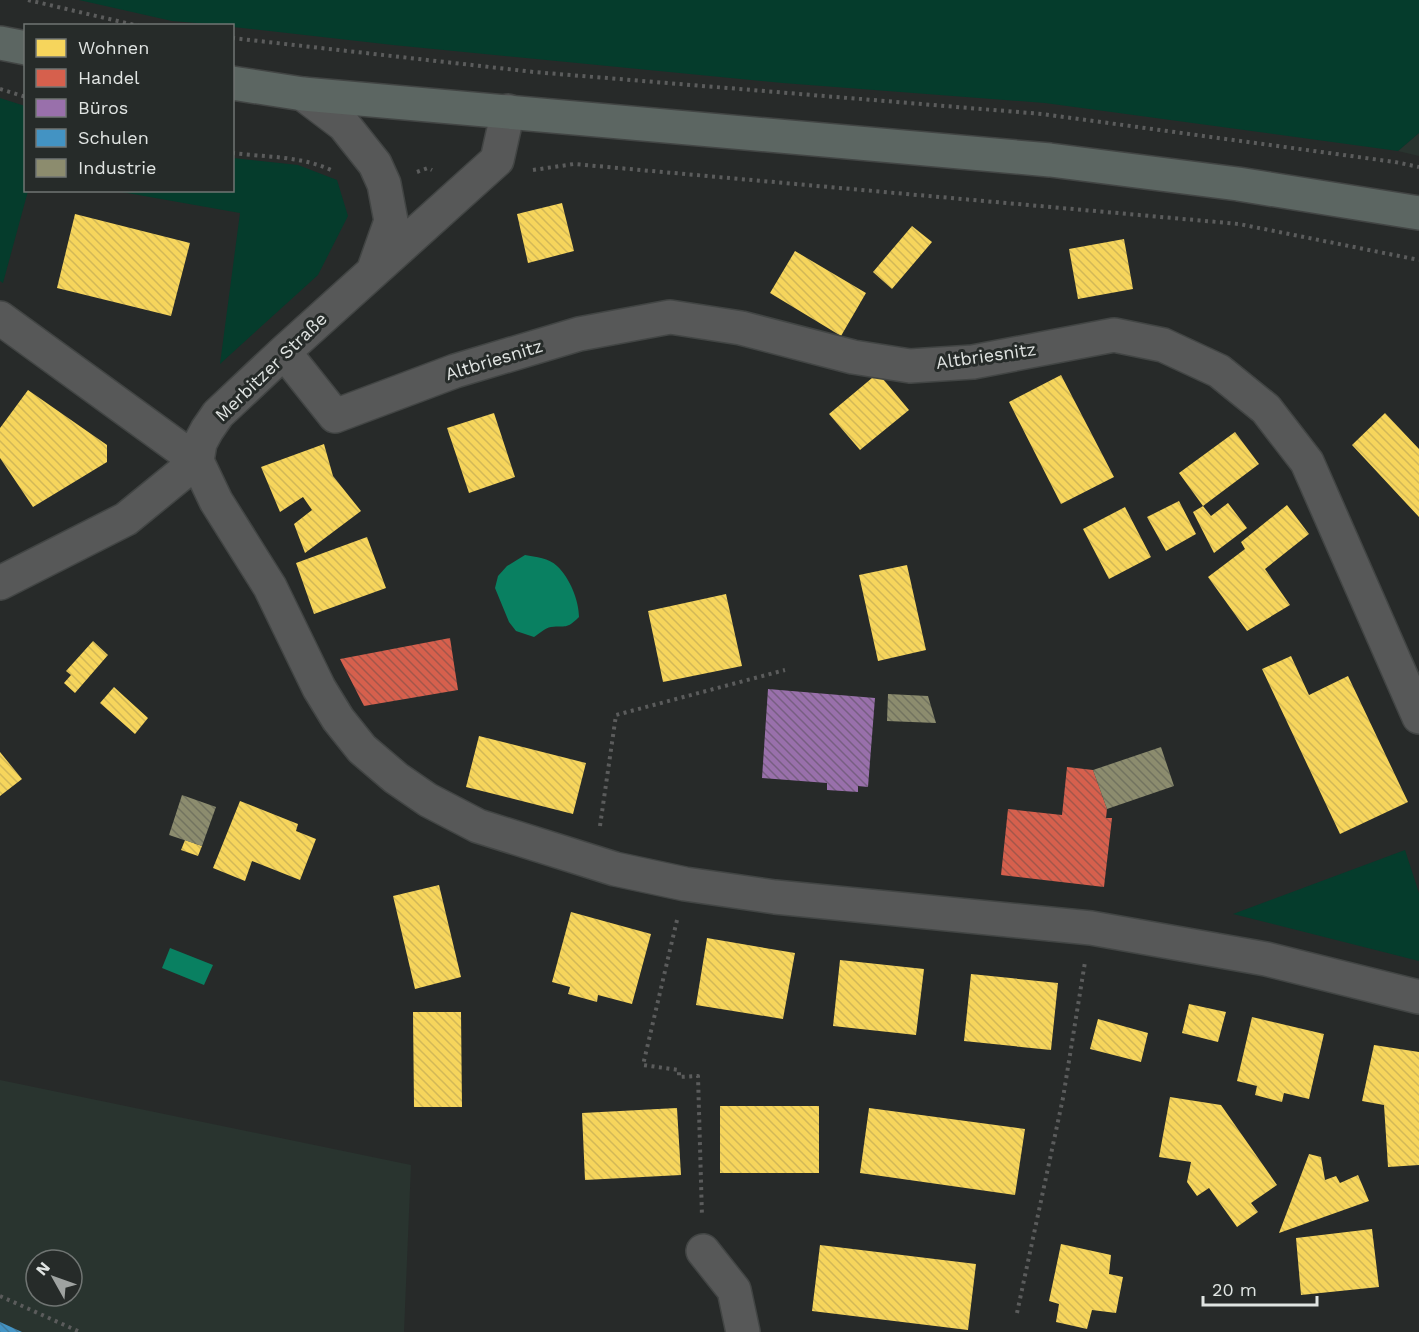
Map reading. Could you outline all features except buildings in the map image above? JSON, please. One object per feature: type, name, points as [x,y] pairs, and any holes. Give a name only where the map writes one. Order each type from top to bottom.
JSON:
[{"type":"main road","points":[[0,43],[24,48]]},
{"type":"main road","points":[[234,83],[303,94],[1050,160],[1238,184],[1419,213]]},
{"type":"street","name":"Merbitzer Straße","points":[[303,94],[344,125],[375,164],[384,184],[391,221],[373,272]]},
{"type":"street","name":"Merbitzer Straße","points":[[198,461],[200,443],[218,414],[497,160],[508,111]]},
{"type":"street","name":"Altbriesnitz","points":[[284,352],[335,416],[455,371],[579,334],[670,317],[741,328],[853,357],[910,366],[973,362],[1114,335],[1163,345],[1219,371],[1266,409],[1307,462],[1419,717]]},
{"type":"street","points":[[5,321],[198,461],[216,501],[270,587],[319,688],[338,719],[362,749],[396,778],[428,800],[478,826],[595,863],[686,884],[775,897],[1091,928],[1266,959],[1419,997]]},
{"type":"street","points":[[0,583],[126,519],[198,461]]},
{"type":"street","points":[[703,1251],[734,1290],[743,1332]]},
{"type":"path","points":[[28,0],[130,24]]},
{"type":"path","points":[[234,38],[534,72],[1042,114],[1419,167]]},
{"type":"path","points":[[0,89],[24,96]]},
{"type":"path","points":[[234,153],[323,166],[342,176]]},
{"type":"path","points":[[278,153],[284,159]]},
{"type":"path","points":[[524,172],[574,164],[1239,224],[1419,260]]},
{"type":"path","points":[[595,863],[616,715],[785,670]]},
{"type":"path","points":[[686,884],[642,1065],[679,1070],[679,1077],[698,1076],[703,1251]]},
{"type":"path","points":[[1017,1313],[1061,1109],[1078,1004]]},
{"type":"path","points":[[0,1296],[80,1332]]},
{"type":"shaded area","points":[[79,0],[1419,0],[1419,133],[1398,151],[1045,103],[783,83],[393,45],[234,27],[234,24],[172,21]]},
{"type":"shaded area","points":[[0,98],[24,106],[24,192],[28,192],[3,283],[0,281]]},
{"type":"shaded area","points":[[1419,133],[1419,156],[1398,151]]},
{"type":"shaded area","points":[[234,158],[298,165],[337,180],[348,216],[318,275],[220,364],[240,213],[122,192],[234,192]]},
{"type":"shaded area","points":[[525,555],[550,561],[566,577],[573,590],[579,611],[579,617],[571,624],[549,628],[534,637],[516,631],[509,622],[495,588],[498,576],[507,566]]},
{"type":"shaded area","points":[[1405,850],[1419,893],[1419,961],[1233,914]]},
{"type":"shaded area","points":[[170,948],[213,965],[204,985],[162,968]]},
{"type":"shaded area","points":[[0,1080],[411,1165],[404,1332],[0,1332]]}]
